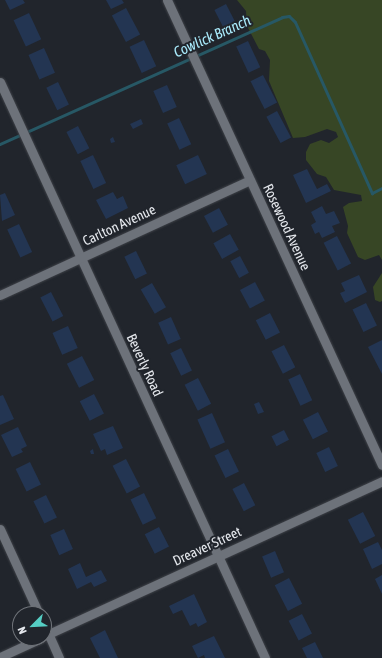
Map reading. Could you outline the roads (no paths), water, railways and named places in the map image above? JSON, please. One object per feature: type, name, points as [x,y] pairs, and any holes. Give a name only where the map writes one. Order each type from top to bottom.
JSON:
[{"type":"street","name":"Rosewood Avenue","points":[[168,0],[382,465]]},
{"type":"street","name":"Beverly Road","points":[[0,82],[265,658]]},
{"type":"street","name":"Carlton Avenue","points":[[0,295],[250,180]]},
{"type":"street","name":"Dreaver Street","points":[[52,632],[382,481]]},
{"type":"street","points":[[0,529],[35,606]]},
{"type":"street","name":"Dreaver Street","points":[[0,657],[23,646]]},
{"type":"street","points":[[51,646],[59,658]]},
{"type":"waterway","name":"Cowlick Branch","points":[[0,144],[282,17],[289,16],[295,22],[372,193],[382,188]]}]
